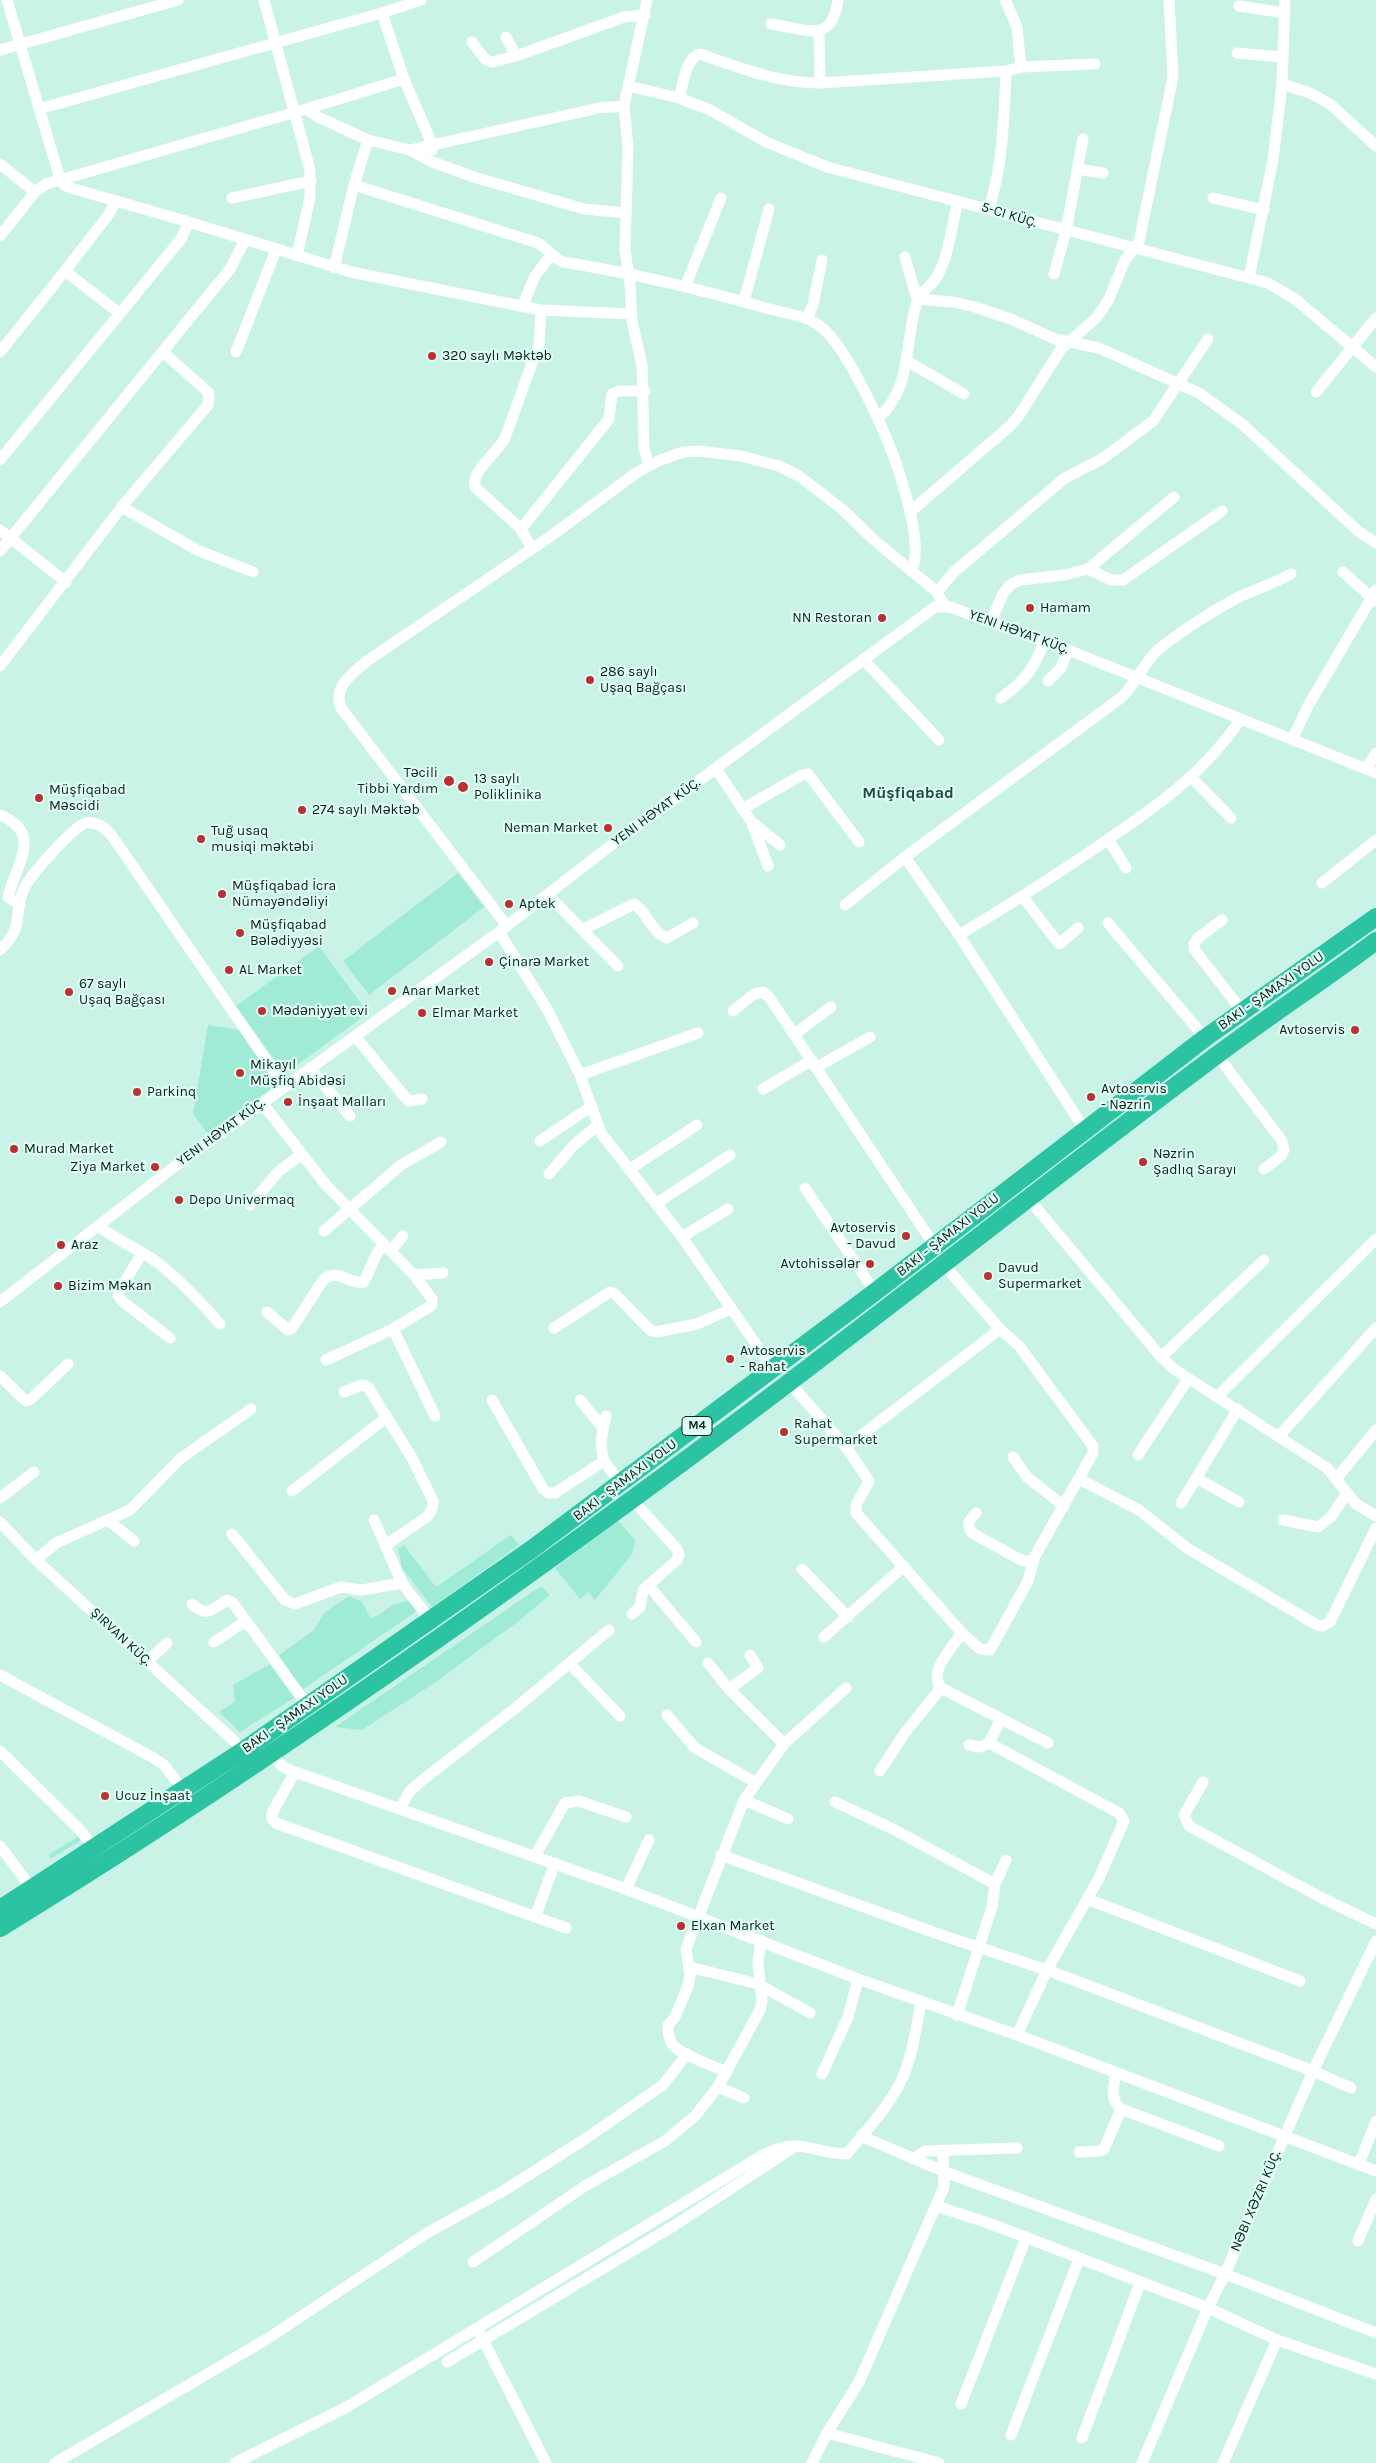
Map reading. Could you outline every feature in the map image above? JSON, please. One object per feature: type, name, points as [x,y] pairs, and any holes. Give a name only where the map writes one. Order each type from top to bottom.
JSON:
[{"type":"highway","name":"M4","points":[[0,1909],[244,1750],[431,1621],[621,1484],[876,1292],[934,1245],[1242,1011],[1376,917]]},
{"type":"highway","name":"M4","points":[[0,1928],[110,1861],[442,1637],[789,1382],[1217,1055],[1376,941]]},
{"type":"street","points":[[7,0],[60,179],[64,185],[334,268],[541,310],[631,314]]},
{"type":"street","points":[[0,50],[178,0]]},
{"type":"street","points":[[264,0],[310,170],[310,197],[297,256]]},
{"type":"street","points":[[39,109],[382,14],[421,0]]},
{"type":"street","points":[[647,0],[624,106],[628,148],[625,250],[629,273],[631,314],[641,353],[645,391],[644,448],[648,466]]},
{"type":"street","points":[[771,24],[818,30],[826,29],[832,24],[836,15],[838,0]]},
{"type":"street","points":[[1005,0],[1017,27],[1021,67]]},
{"type":"street","points":[[910,512],[1010,426],[1053,359],[1068,342],[1096,318],[1108,300],[1142,233],[1170,95],[1173,50],[1169,0]]},
{"type":"street","points":[[1249,278],[1273,160],[1282,84],[1285,0]]},
{"type":"street","points":[[1239,6],[1285,12]]},
{"type":"street","points":[[382,14],[404,78],[432,144],[432,162]]},
{"type":"street","points":[[472,42],[485,58],[492,62],[516,56],[624,18],[645,15]]},
{"type":"street","points":[[818,30],[820,83]]},
{"type":"street","points":[[506,37],[516,56]]},
{"type":"street","points":[[1237,53],[1283,57]]},
{"type":"street","points":[[679,98],[690,60],[695,55],[700,54],[762,76],[796,83],[1006,71],[1021,67],[1095,64]]},
{"type":"street","points":[[989,209],[1001,153],[1006,71]]},
{"type":"street","points":[[0,236],[35,192],[46,184],[306,109],[404,78]]},
{"type":"street","points":[[1282,84],[1310,93],[1330,104],[1376,146]]},
{"type":"street","name":"5-CI KÜÇ.","points":[[628,86],[679,98],[710,110],[766,142],[826,168],[989,209],[1281,288],[1376,367]]},
{"type":"street","points":[[410,150],[599,108],[624,106]]},
{"type":"street","points":[[306,109],[318,117],[368,140],[410,150],[432,162],[477,178],[584,209],[626,213]]},
{"type":"street","points":[[1054,274],[1066,231],[1083,139]]},
{"type":"street","points":[[334,268],[354,185],[368,140]]},
{"type":"street","points":[[0,164],[35,192]]},
{"type":"street","points":[[1078,169],[1103,173]]},
{"type":"street","points":[[232,198],[311,181]]},
{"type":"street","points":[[354,185],[538,244],[563,262],[629,273],[744,301],[807,320],[820,326],[838,346],[878,418],[898,469],[910,512],[916,558],[911,571]]},
{"type":"street","points":[[685,287],[721,198]]},
{"type":"street","points":[[1213,198],[1264,210]]},
{"type":"street","points":[[0,352],[109,214],[116,201]]},
{"type":"street","points":[[917,299],[938,275],[958,202]]},
{"type":"street","points":[[744,301],[769,209]]},
{"type":"street","points":[[0,460],[118,313],[181,239],[189,222]]},
{"type":"street","points":[[0,551],[230,269],[246,240]]},
{"type":"street","points":[[236,352],[276,250]]},
{"type":"street","points":[[522,307],[535,276],[551,255]]},
{"type":"street","points":[[878,418],[893,402],[907,361],[917,299],[905,257]]},
{"type":"street","points":[[807,320],[813,306],[822,260]]},
{"type":"street","points":[[65,271],[118,313]]},
{"type":"street","points":[[917,299],[953,302],[975,307],[1011,319],[1056,339],[1099,348],[1178,382],[1210,399],[1242,424],[1358,531],[1376,543]]},
{"type":"street","points":[[532,549],[521,529],[475,487],[473,479],[477,471],[499,450],[505,438],[539,344],[541,310]]},
{"type":"street","points":[[1316,392],[1376,318]]},
{"type":"street","points":[[937,592],[954,572],[1066,478],[1102,458],[1153,421],[1208,339]]},
{"type":"street","points":[[0,666],[122,508],[208,404],[209,393],[163,352]]},
{"type":"street","points":[[907,361],[964,394]]},
{"type":"street","points":[[521,529],[609,419],[612,394],[619,391],[645,391]]},
{"type":"street","points":[[772,1370],[682,1237],[607,1141],[598,1125],[580,1075],[540,995],[503,929],[341,708],[338,700],[342,686],[367,661],[532,549],[648,466],[670,456],[698,451],[740,456],[779,466],[809,482],[937,592],[944,605]]},
{"type":"street","points":[[991,621],[1003,594],[1010,585],[1020,580],[1064,575],[1088,569],[1174,497]]},
{"type":"street","points":[[122,508],[197,550],[253,572]]},
{"type":"street","points":[[1088,569],[1111,580],[1123,580],[1222,512]]},
{"type":"street","points":[[0,530],[66,582]]},
{"type":"street","points":[[1292,740],[1308,706],[1374,596],[1343,572]]},
{"type":"street","points":[[845,905],[905,857],[1122,696],[1138,678],[1156,652],[1175,637],[1241,596],[1266,588],[1291,574]]},
{"type":"street","name":"YENI HƏYAT KÜÇ.","points":[[0,1302],[174,1166],[503,929],[928,610],[944,605],[991,621],[1371,771]]},
{"type":"street","points":[[1001,698],[1022,682],[1034,666],[1045,641]]},
{"type":"street","points":[[1048,681],[1061,668],[1068,650]]},
{"type":"street","points":[[863,659],[939,740]]},
{"type":"street","points":[[959,935],[1023,897],[1108,840],[1192,778],[1226,740],[1241,719]]},
{"type":"street","points":[[1371,771],[1376,753]]},
{"type":"street","points":[[716,769],[751,821],[780,845]]},
{"type":"street","points":[[742,809],[802,775],[808,774],[860,842]]},
{"type":"street","points":[[1192,778],[1231,818]]},
{"type":"street","points":[[0,815],[14,822],[22,829],[25,838],[25,848],[8,897],[20,905]]},
{"type":"street","points":[[751,821],[768,866]]},
{"type":"street","points":[[0,950],[14,933],[18,924],[22,892],[32,875],[76,830],[88,823],[101,825],[110,833],[284,1086]]},
{"type":"street","points":[[1108,840],[1126,868]]},
{"type":"street","points":[[1322,882],[1376,840]]},
{"type":"street","points":[[905,857],[959,935],[1085,1130]]},
{"type":"street","points":[[548,894],[618,966]]},
{"type":"street","points":[[1023,897],[1059,944],[1078,928]]},
{"type":"street","points":[[582,930],[634,904],[640,908],[659,935],[667,938],[693,923]]},
{"type":"street","points":[[1222,920],[1198,938],[1194,944],[1194,949],[1242,1011]]},
{"type":"street","points":[[1108,923],[1206,1038]]},
{"type":"street","points":[[733,1011],[754,994],[763,992],[769,997],[796,1034],[934,1245]]},
{"type":"street","points":[[796,1034],[831,1007]]},
{"type":"street","points":[[580,1075],[698,1033]]},
{"type":"street","points":[[355,1036],[405,1097],[409,1100],[422,1099]]},
{"type":"street","points":[[763,1089],[870,1036]]},
{"type":"street","points":[[1217,1055],[1282,1142],[1284,1150],[1281,1156],[1264,1169]]},
{"type":"street","points":[[310,1068],[350,1116]]},
{"type":"street","points":[[262,1103],[348,1208],[414,1276],[432,1299],[432,1304],[393,1329],[326,1360]]},
{"type":"street","points":[[540,1141],[592,1106]]},
{"type":"street","points":[[630,1169],[697,1124]]},
{"type":"street","points":[[549,1174],[574,1144],[598,1125]]},
{"type":"street","points":[[324,1230],[401,1165],[441,1142]]},
{"type":"street","points":[[250,1205],[278,1172],[302,1154]]},
{"type":"street","points":[[657,1203],[730,1155]]},
{"type":"street","points":[[805,1188],[876,1292]]},
{"type":"street","points":[[1028,1198],[1161,1357],[1188,1379],[1280,1435],[1327,1468],[1337,1478],[1356,1504],[1376,1516]]},
{"type":"street","points":[[682,1237],[728,1209]]},
{"type":"street","points":[[99,1226],[118,1241],[142,1253],[188,1288],[220,1324]]},
{"type":"street","points":[[267,1312],[284,1328],[288,1330],[292,1328],[328,1276],[335,1274],[359,1283],[364,1282],[376,1255],[403,1236]]},
{"type":"street","points":[[1218,1396],[1376,1239]]},
{"type":"street","points":[[142,1253],[118,1295],[122,1301],[170,1338]]},
{"type":"street","points":[[1161,1357],[1264,1260]]},
{"type":"street","points":[[789,1382],[846,1447],[869,1481],[856,1505],[856,1513],[962,1633],[980,1649],[990,1650],[1028,1581],[1032,1562],[1080,1479],[1093,1453],[1093,1446],[1019,1346],[1000,1328],[943,1264]]},
{"type":"street","points":[[414,1276],[443,1273]]},
{"type":"street","points":[[554,1328],[610,1292],[615,1294],[644,1325],[656,1332],[697,1324],[732,1310]]},
{"type":"street","points":[[846,1447],[1000,1328]]},
{"type":"street","points":[[1280,1435],[1376,1328]]},
{"type":"street","points":[[393,1329],[435,1416]]},
{"type":"street","points":[[0,1376],[26,1401],[31,1399],[68,1364]]},
{"type":"street","points":[[1138,1455],[1188,1379]]},
{"type":"street","points":[[344,1392],[362,1385],[368,1387],[412,1458],[433,1501],[432,1509],[428,1516],[386,1545]]},
{"type":"street","points":[[492,1400],[543,1489],[548,1493],[555,1493],[604,1461]]},
{"type":"street","points":[[580,1400],[603,1428]]},
{"type":"street","points":[[36,1560],[56,1542],[109,1521],[130,1510],[180,1459],[251,1409]]},
{"type":"street","points":[[1181,1503],[1238,1409]]},
{"type":"street","points":[[606,1416],[600,1448],[604,1461],[621,1484]]},
{"type":"street","points":[[292,1491],[387,1417]]},
{"type":"street","points":[[1337,1478],[1376,1430]]},
{"type":"street","points":[[1013,1457],[1027,1477],[1064,1506]]},
{"type":"street","points":[[0,1498],[34,1472]]},
{"type":"street","points":[[1196,1478],[1239,1502]]},
{"type":"street","points":[[1080,1479],[1139,1510],[1187,1548],[1317,1625],[1323,1626],[1330,1622],[1376,1528]]},
{"type":"street","points":[[1283,1520],[1318,1527],[1331,1517],[1347,1493]]},
{"type":"street","points":[[632,1499],[677,1549],[679,1555],[677,1560],[643,1590],[640,1607],[632,1614]]},
{"type":"street","points":[[976,1513],[968,1522],[968,1527],[972,1533],[1021,1560],[1032,1562]]},
{"type":"street","points":[[374,1520],[402,1583],[431,1621]]},
{"type":"street","points":[[109,1521],[134,1541]]},
{"type":"street","name":"ŞIRVAN KÜÇ.","points":[[0,1522],[36,1560],[244,1750]]},
{"type":"street","points":[[232,1534],[285,1600],[295,1604],[341,1587],[362,1590],[402,1583]]},
{"type":"street","points":[[824,1637],[904,1566]]},
{"type":"street","points":[[802,1569],[848,1617]]},
{"type":"street","points":[[648,1585],[696,1642]]},
{"type":"street","points":[[192,1604],[201,1612],[206,1613],[227,1600],[233,1604],[308,1706]]},
{"type":"street","points":[[214,1642],[246,1621]]},
{"type":"street","points":[[400,1809],[409,1792],[420,1782],[570,1664],[608,1630]]},
{"type":"street","points":[[962,1633],[936,1671],[937,1683],[941,1688],[1048,1743]]},
{"type":"street","points":[[147,1662],[167,1643]]},
{"type":"street","points":[[729,1689],[758,1668],[750,1655]]},
{"type":"street","points":[[708,1663],[729,1689],[784,1744]]},
{"type":"street","points":[[570,1664],[620,1716]]},
{"type":"street","points":[[0,1675],[152,1757],[164,1765],[183,1790]]},
{"type":"street","points":[[727,2072],[672,2045],[668,2034],[668,2025],[675,2017],[688,1986],[689,1967],[686,1949],[721,1856],[744,1800],[754,1782],[784,1744],[846,1688]]},
{"type":"street","points":[[880,1771],[904,1734],[941,1688]]},
{"type":"street","points":[[667,1715],[695,1748],[754,1782]]},
{"type":"street","points":[[969,1745],[980,1748],[990,1743],[1000,1719]]},
{"type":"street","points":[[990,1743],[1122,1817],[1124,1821],[1109,1858],[1048,1970],[1017,2035]]},
{"type":"street","points":[[0,1752],[30,1780],[95,1848]]},
{"type":"street","points":[[271,1754],[283,1767],[295,1772],[626,1889],[921,2003],[1017,2035],[1376,2171]]},
{"type":"street","points":[[295,1772],[272,1813],[272,1819],[276,1823],[536,1915],[566,1928]]},
{"type":"street","points":[[1203,1782],[1184,1815],[1189,1826],[1320,1897],[1376,1924]]},
{"type":"street","points":[[744,1800],[788,1819]]},
{"type":"street","points":[[535,1856],[564,1803],[579,1801],[626,1817]]},
{"type":"street","points":[[835,1802],[892,1828],[994,1884]]},
{"type":"street","points":[[626,1889],[649,1840]]},
{"type":"street","points":[[0,1846],[32,1889]]},
{"type":"street","points":[[721,1856],[944,1936],[1048,1970],[1313,2070],[1351,2088]]},
{"type":"street","points":[[957,2016],[992,1907],[994,1884],[1006,1860]]},
{"type":"street","points":[[536,1915],[555,1863]]},
{"type":"street","points":[[1087,1899],[1300,1981]]},
{"type":"street","points":[[473,2262],[585,2186],[665,2141],[695,2116],[718,2087],[760,2010],[762,2001],[758,1984],[758,1962],[761,1940]]},
{"type":"street","name":"NƏBI XƏZRI KÜÇ.","points":[[1142,2463],[1313,2070],[1376,1941]]},
{"type":"street","points":[[689,1967],[758,1984],[810,2013]]},
{"type":"street","points":[[822,2074],[848,2017],[858,1979]]},
{"type":"street","points":[[236,2463],[345,2408],[780,2146],[798,2145],[835,2154],[847,2154],[890,2100],[903,2077],[910,2058],[921,2003]]},
{"type":"street","points":[[55,2463],[267,2339],[427,2233],[505,2190],[586,2139],[663,2085],[687,2054]]},
{"type":"street","points":[[1116,2072],[1113,2098],[1115,2104],[1121,2109],[1219,2146]]},
{"type":"street","points":[[718,2087],[744,2098]]},
{"type":"street","points":[[1079,2152],[1100,2151],[1104,2148],[1121,2109]]},
{"type":"street","points":[[1358,2164],[1376,2121]]},
{"type":"street","points":[[861,2136],[945,2172],[1225,2274],[1376,2332]]},
{"type":"street","points":[[447,2362],[674,2225],[798,2145]]},
{"type":"street","points":[[912,2159],[925,2151],[1017,2148]]},
{"type":"street","points":[[812,2463],[827,2433],[859,2382],[944,2187],[943,2150]]},
{"type":"street","points":[[1358,2241],[1376,2199]]},
{"type":"street","points":[[936,2206],[1026,2238],[1208,2308],[1276,2340],[1376,2374]]},
{"type":"street","points":[[961,2404],[1026,2238]]},
{"type":"street","points":[[1012,2435],[1079,2259]]},
{"type":"street","points":[[1082,2438],[1140,2283]]},
{"type":"street","points":[[477,2328],[546,2463]]},
{"type":"street","points":[[1223,2463],[1276,2340]]},
{"type":"street","points":[[827,2433],[939,2463]]},
{"type":"green space","points":[[458,873],[484,907],[369,995],[343,961]]},
{"type":"green space","points":[[319,946],[368,1013],[285,1074],[236,1006]]},
{"type":"green space","points":[[208,1025],[240,1030],[279,1083],[209,1135],[193,1114]]},
{"type":"green space","points":[[618,1520],[635,1540],[632,1554],[595,1600],[588,1592],[580,1599],[555,1568]]},
{"type":"green space","points":[[511,1535],[519,1545],[432,1607],[402,1568],[398,1548],[404,1545],[436,1587]]},
{"type":"green space","points":[[541,1586],[550,1595],[520,1620],[433,1684],[362,1730],[335,1727]]},
{"type":"green space","points":[[349,1596],[362,1602],[371,1619],[392,1605],[402,1602],[409,1601],[417,1611],[302,1690],[279,1655],[314,1630],[325,1612]]},
{"type":"green space","points":[[270,1664],[294,1698],[240,1732],[219,1712],[235,1702],[233,1685]]},
{"type":"green space","points":[[79,1836],[81,1840],[51,1859],[48,1855]]},
{"type":"place","name":"320 saylı Məktəb","points":[[432,356]]},
{"type":"place","name":"Hamam","points":[[1030,608]]},
{"type":"place","name":"NN Restoran","points":[[882,618]]},
{"type":"place","name":"286 saylı Uşaq Bağçası","points":[[590,680]]},
{"type":"place","name":"Təcili Tibbi Yardım","points":[[449,781]]},
{"type":"place","name":"13 saylı Poliklinika","points":[[463,787]]},
{"type":"place","name":"Müşfiqabad Məscidi","points":[[39,798]]},
{"type":"place","name":"274 saylı Məktəb","points":[[302,810]]},
{"type":"place","name":"Neman Market","points":[[608,828]]},
{"type":"place","name":"Tuğ usaq musiqi məktəbi","points":[[201,839]]},
{"type":"place","name":"Müşfiqabad İcra Nümayəndəliyi","points":[[222,894]]},
{"type":"place","name":"Aptek","points":[[509,904]]},
{"type":"place","name":"Müşfiqabad Bələdiyyəsi","points":[[240,933]]},
{"type":"place","name":"Çinarə Market","points":[[489,962]]},
{"type":"place","name":"AL Market","points":[[229,970]]},
{"type":"place","name":"Anar Market","points":[[392,991]]},
{"type":"place","name":"67 saylı Uşaq Bağçası","points":[[69,992]]},
{"type":"place","name":"Mədəniyyət evi","points":[[262,1011]]},
{"type":"place","name":"Elmar Market","points":[[422,1013]]},
{"type":"place","name":"Avtoservis","points":[[1355,1030]]},
{"type":"place","name":"Mikayıl Müşfiq Abidəsi","points":[[240,1073]]},
{"type":"place","name":"Parkinq","points":[[137,1092]]},
{"type":"place","name":"Avtoservis - Nəzrin","points":[[1091,1097]]},
{"type":"place","name":"İnşaat Malları","points":[[288,1102]]},
{"type":"place","name":"Murad Market","points":[[14,1149]]},
{"type":"place","name":"Nəzrin Şadlıq Sarayı","points":[[1143,1162]]},
{"type":"place","name":"Ziya Market","points":[[155,1167]]},
{"type":"place","name":"Depo Univermaq","points":[[179,1200]]},
{"type":"place","name":"Avtoservis - Davud","points":[[906,1236]]},
{"type":"place","name":"Araz","points":[[61,1245]]},
{"type":"place","name":"Avtohissələr","points":[[870,1264]]},
{"type":"place","name":"Davud Supermarket","points":[[988,1276]]},
{"type":"place","name":"Bizim Məkan","points":[[58,1286]]},
{"type":"place","name":"Avtoservis - Rahat","points":[[730,1359]]},
{"type":"place","name":"Rahat Supermarket","points":[[784,1432]]},
{"type":"place","name":"Ucuz İnşaat","points":[[105,1796]]},
{"type":"place","name":"Elxan Market","points":[[681,1926]]},
{"type":"district","name":"Müşfiqabad","points":[[908,793]]}]
